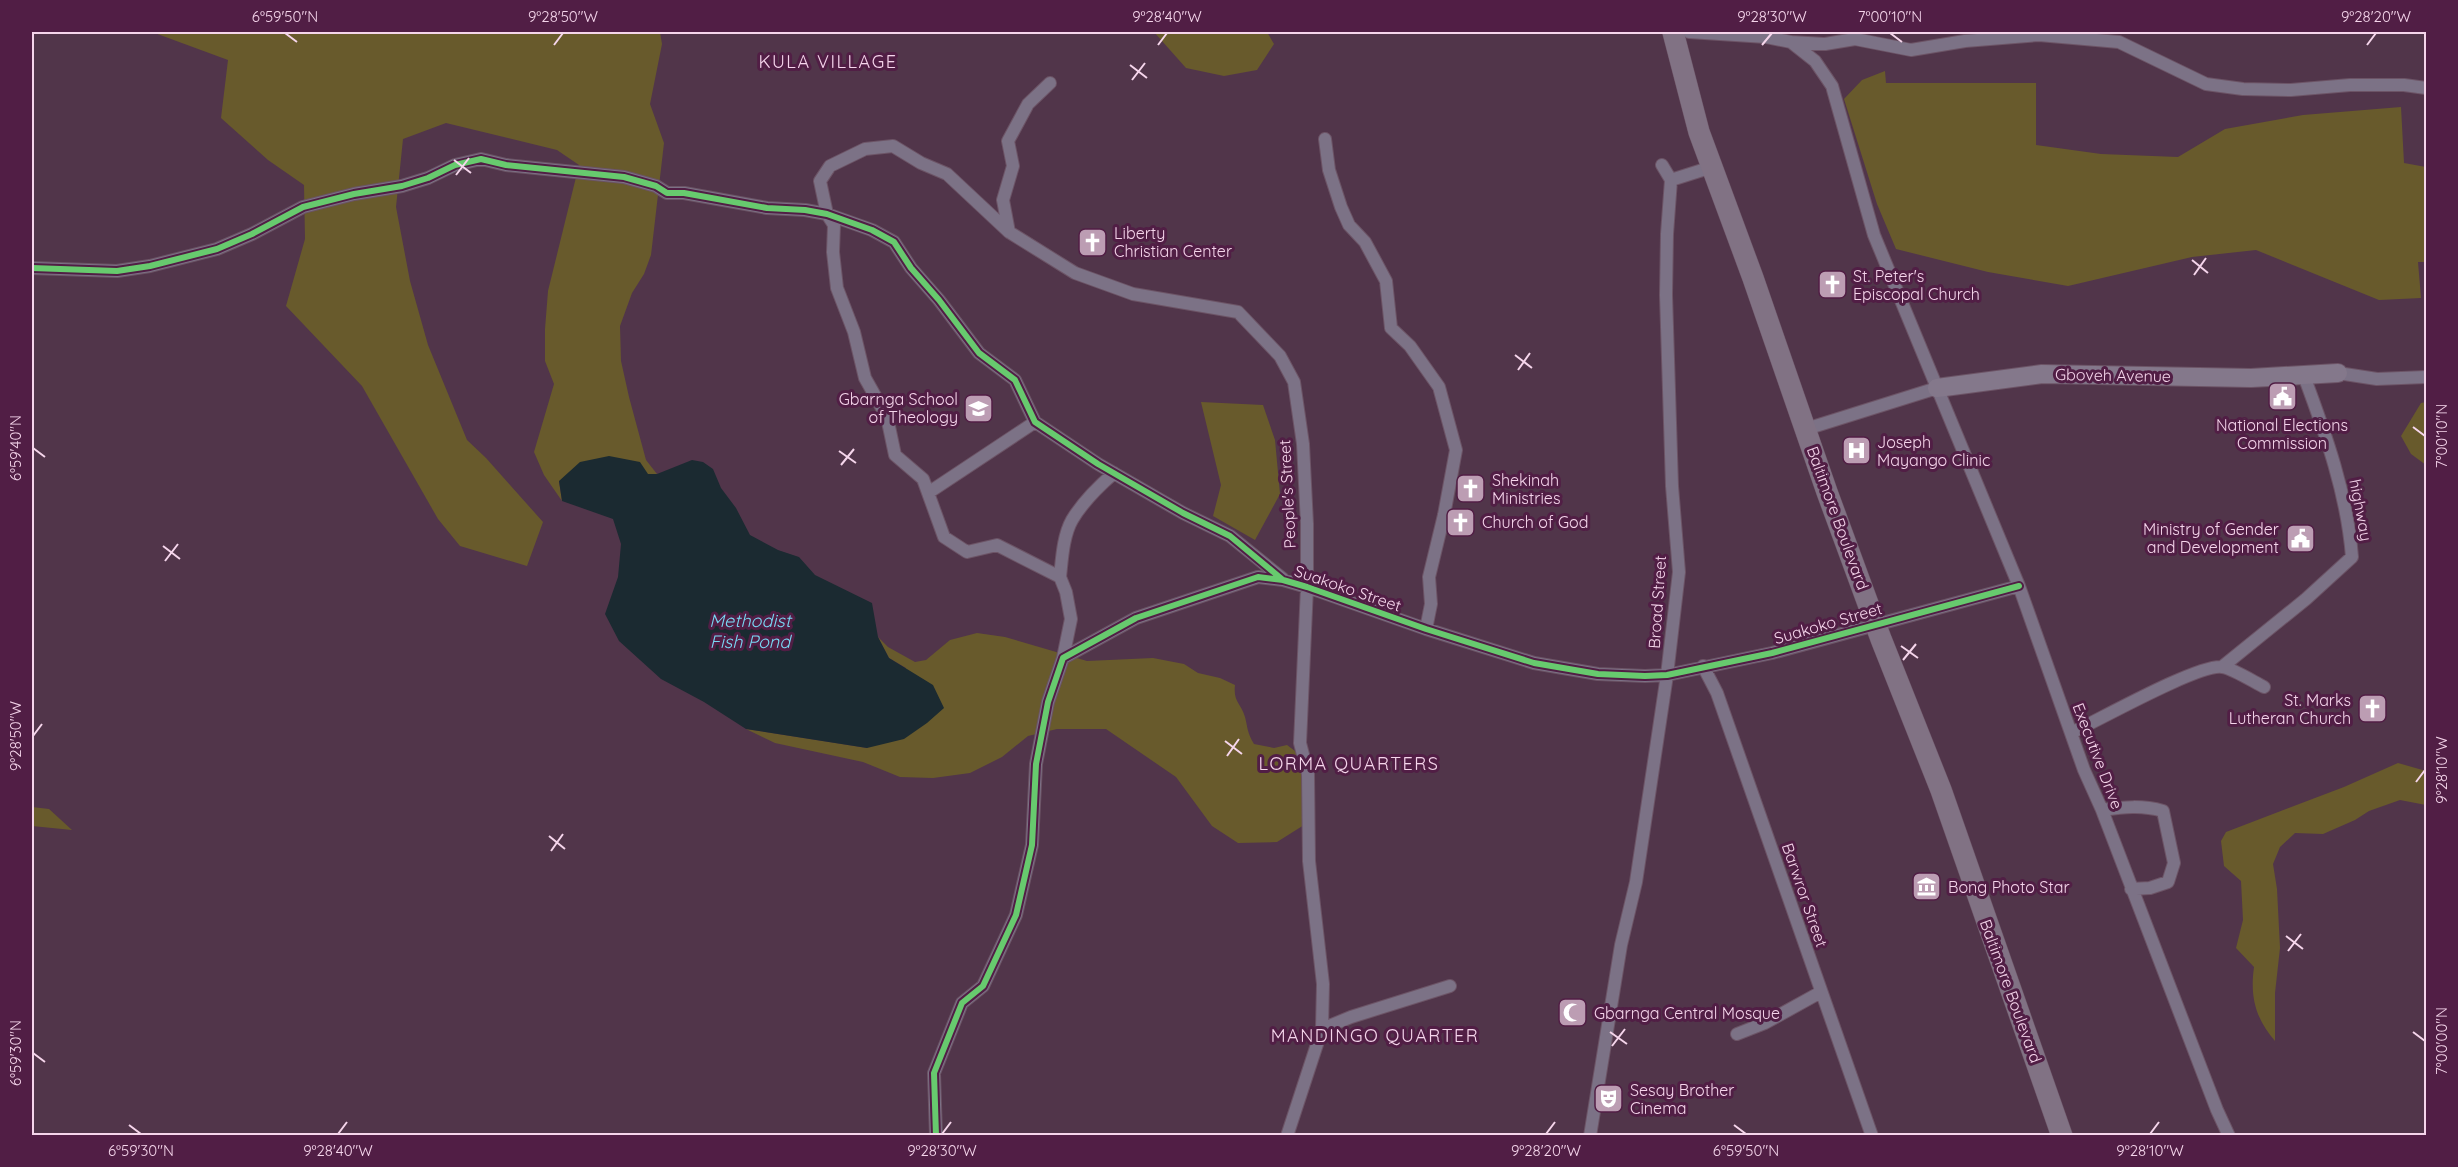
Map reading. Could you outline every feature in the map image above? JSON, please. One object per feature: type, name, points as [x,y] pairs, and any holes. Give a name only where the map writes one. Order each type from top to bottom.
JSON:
[{"type":"highway","name":"Baltimore Boulevard","points":[[1673,32],[1699,132],[1875,623],[1941,790],[2062,1136]]},
{"type":"main road","name":"Gboveh Avenue","points":[[1937,388],[2042,374],[2251,378],[2338,374]]},
{"type":"street","points":[[1689,32],[1825,44],[1855,39],[1911,50],[1965,41],[2040,35],[2119,42],[2206,84],[2243,89],[2291,90],[2393,85],[2427,88]]},
{"type":"street","points":[[1884,44],[1893,32]]},
{"type":"street","name":"Executive Drive","points":[[1791,42],[1815,61],[1832,86],[1874,235],[2019,586],[2071,733],[2229,1136]]},
{"type":"street","points":[[1009,232],[1003,200],[1012,166],[1008,141],[1028,104],[1050,83]]},
{"type":"street","points":[[1325,139],[1329,170],[1348,225],[1365,242],[1386,280],[1391,328],[1410,346],[1439,387],[1456,450],[1429,577],[1431,604],[1426,629]]},
{"type":"street","name":"People's Street","points":[[1060,577],[998,545],[967,552],[944,537],[923,479],[895,455],[887,417],[865,378],[854,332],[837,288],[833,252],[834,225],[828,214],[820,181],[830,166],[866,149],[893,146],[921,164],[947,174],[1009,232],[1075,273],[1133,294],[1238,312],[1280,356],[1294,382],[1303,444],[1307,524],[1307,587],[1300,743],[1308,774],[1309,861],[1322,960],[1322,1029],[1287,1136]]},
{"type":"street","points":[[32,268],[117,271],[150,266],[217,249],[252,234],[303,207],[354,194],[402,186],[428,178],[455,165],[481,159],[506,165],[624,177],[656,186],[667,193],[684,193],[767,208],[828,214],[872,230],[894,242],[911,268],[939,300],[979,353],[1015,380],[1035,422],[1114,473],[1183,513],[1230,536],[1283,580]]},
{"type":"street","points":[[1662,165],[1671,180],[1712,167]]},
{"type":"street","name":"Broad Street","points":[[1590,1136],[1621,945],[1635,882],[1667,675],[1679,572],[1672,486],[1666,295],[1671,180]]},
{"type":"street","name":"Gboveh Avenue","points":[[2338,374],[2376,379],[2427,377]]},
{"type":"street","name":"highway","points":[[2071,733],[2149,694],[2202,671],[2222,667],[2306,599],[2352,557],[2350,528],[2331,450],[2304,376]]},
{"type":"street","name":"Gboveh Avenue","points":[[1806,429],[1937,388]]},
{"type":"street","points":[[928,493],[1035,422]]},
{"type":"street","points":[[936,1136],[934,1073],[963,1003],[983,986],[1016,915],[1032,846],[1036,764],[1048,702],[1063,658],[1071,619],[1066,592],[1060,577],[1065,539],[1072,520],[1102,483],[1114,473]]},
{"type":"street","name":"Suakoko Street","points":[[1063,658],[1136,618],[1201,594],[1258,577],[1283,580],[1307,587],[1426,629],[1534,663],[1598,674],[1667,675],[1772,653],[1875,623],[2019,586]]},
{"type":"street","name":"Barwror Street","points":[[1703,666],[1717,693],[1872,1136]]},
{"type":"street","points":[[2222,667],[2264,687]]},
{"type":"street","points":[[2102,810],[2129,806],[2163,812],[2174,863],[2168,882],[2150,888],[2131,889]]},
{"type":"street","points":[[1322,1029],[1351,1017],[1450,986]]},
{"type":"street","points":[[1737,1034],[1765,1023],[1821,992]]},
{"type":"shaded area","points":[[152,32],[660,32],[662,44],[650,104],[664,143],[651,255],[644,274],[632,293],[620,326],[621,361],[629,397],[646,460],[657,474],[559,481],[562,501],[544,475],[534,452],[554,384],[545,361],[548,291],[579,165],[557,150],[446,123],[403,139],[396,207],[410,281],[428,345],[467,440],[543,522],[527,566],[460,546],[438,519],[362,386],[286,306],[305,239],[304,185],[268,160],[221,118],[228,60]]},
{"type":"shaded area","points":[[1154,32],[1267,32],[1274,44],[1257,70],[1224,76],[1186,68]]},
{"type":"shaded area","points":[[1885,71],[1886,83],[2036,83],[2036,145],[2101,154],[2178,157],[2225,129],[2303,115],[2401,107],[2404,163],[2426,167],[2426,262],[2418,262],[2421,298],[2379,300],[2256,250],[2192,257],[2068,286],[1988,272],[1896,249],[1877,204],[1844,99],[1862,80]]},
{"type":"shaded area","points":[[1201,402],[1263,405],[1275,440],[1280,494],[1255,540],[1213,516],[1221,485]]},
{"type":"shaded area","points":[[2426,402],[2426,465],[2411,454],[2401,436],[2421,403]]},
{"type":"shaded area","points":[[977,633],[1005,637],[1087,661],[1153,658],[1184,664],[1198,673],[1220,678],[1235,685],[1236,699],[1254,744],[1274,748],[1287,745],[1299,754],[1307,774],[1302,796],[1304,825],[1277,842],[1238,843],[1212,826],[1176,777],[1106,729],[1057,729],[1028,736],[1002,757],[970,773],[933,778],[900,777],[863,762],[775,743],[746,729],[867,748],[906,668],[889,658],[878,637],[888,647],[915,662],[926,660],[950,640]]},
{"type":"shaded area","points":[[2398,763],[2426,771],[2426,805],[2400,800],[2369,811],[2323,834],[2295,833],[2280,847],[2273,864],[2277,889],[2280,948],[2275,993],[2275,1041],[2263,1024],[2256,1006],[2253,988],[2254,967],[2236,948],[2243,920],[2241,881],[2224,866],[2221,841],[2226,832],[2344,787]]},
{"type":"shaded area","points":[[32,807],[49,809],[72,830],[32,826]]},
{"type":"water","name":"Methodist Fish Pond","points":[[609,456],[640,462],[648,474],[657,474],[692,460],[703,462],[713,469],[721,488],[736,508],[750,535],[778,550],[799,557],[815,575],[872,603],[878,637],[889,658],[933,685],[944,708],[904,739],[867,748],[746,729],[704,702],[661,679],[619,641],[605,614],[618,577],[621,544],[613,519],[562,501],[559,481],[580,462]]},
{"type":"cycle path","points":[[32,268],[117,271],[150,266],[217,249],[252,234],[303,207],[354,194],[402,186],[428,178],[455,165],[481,159],[506,165],[624,177],[656,186],[667,193],[684,193],[767,208],[827,214],[872,230],[894,242],[911,268],[939,300],[979,353],[1015,380],[1035,422],[1098,464],[1183,513],[1230,536],[1283,580]]},
{"type":"cycle path","points":[[936,1136],[934,1073],[962,1003],[983,986],[1016,915],[1032,845],[1036,764],[1048,702],[1063,658],[1136,618],[1258,577],[1283,580],[1307,587],[1426,629],[1534,663],[1598,674],[1645,676],[1667,675],[1772,653],[2019,586]]},
{"type":"place","name":"Liberty Christian Center","points":[[1093,242]]},
{"type":"place","name":"St. Peter's Episcopal Church","points":[[1832,285]]},
{"type":"place","name":"National Elections Commission","points":[[2282,397]]},
{"type":"place","name":"Gbarnga School of Theology","points":[[979,408]]},
{"type":"place","name":"Joseph Mayango Clinic","points":[[1856,451]]},
{"type":"place","name":"Shekinah Ministries","points":[[1471,489]]},
{"type":"place","name":"Church of God","points":[[1461,522]]},
{"type":"place","name":"Ministry of Gender and Development","points":[[2300,538]]},
{"type":"place","name":"St. Marks Lutheran Church","points":[[2372,709]]},
{"type":"place","name":"Bong Photo Star","points":[[1927,887]]},
{"type":"place","name":"Gbarnga Central Mosque","points":[[1573,1013]]},
{"type":"place","name":"Sesay Brother Cinema","points":[[1609,1099]]},
{"type":"district","name":"KULA VILLAGE","points":[[828,61]]},
{"type":"district","name":"LORMA QUARTERS","points":[[1349,763]]},
{"type":"district","name":"MANDINGO QUARTER","points":[[1375,1035]]}]
